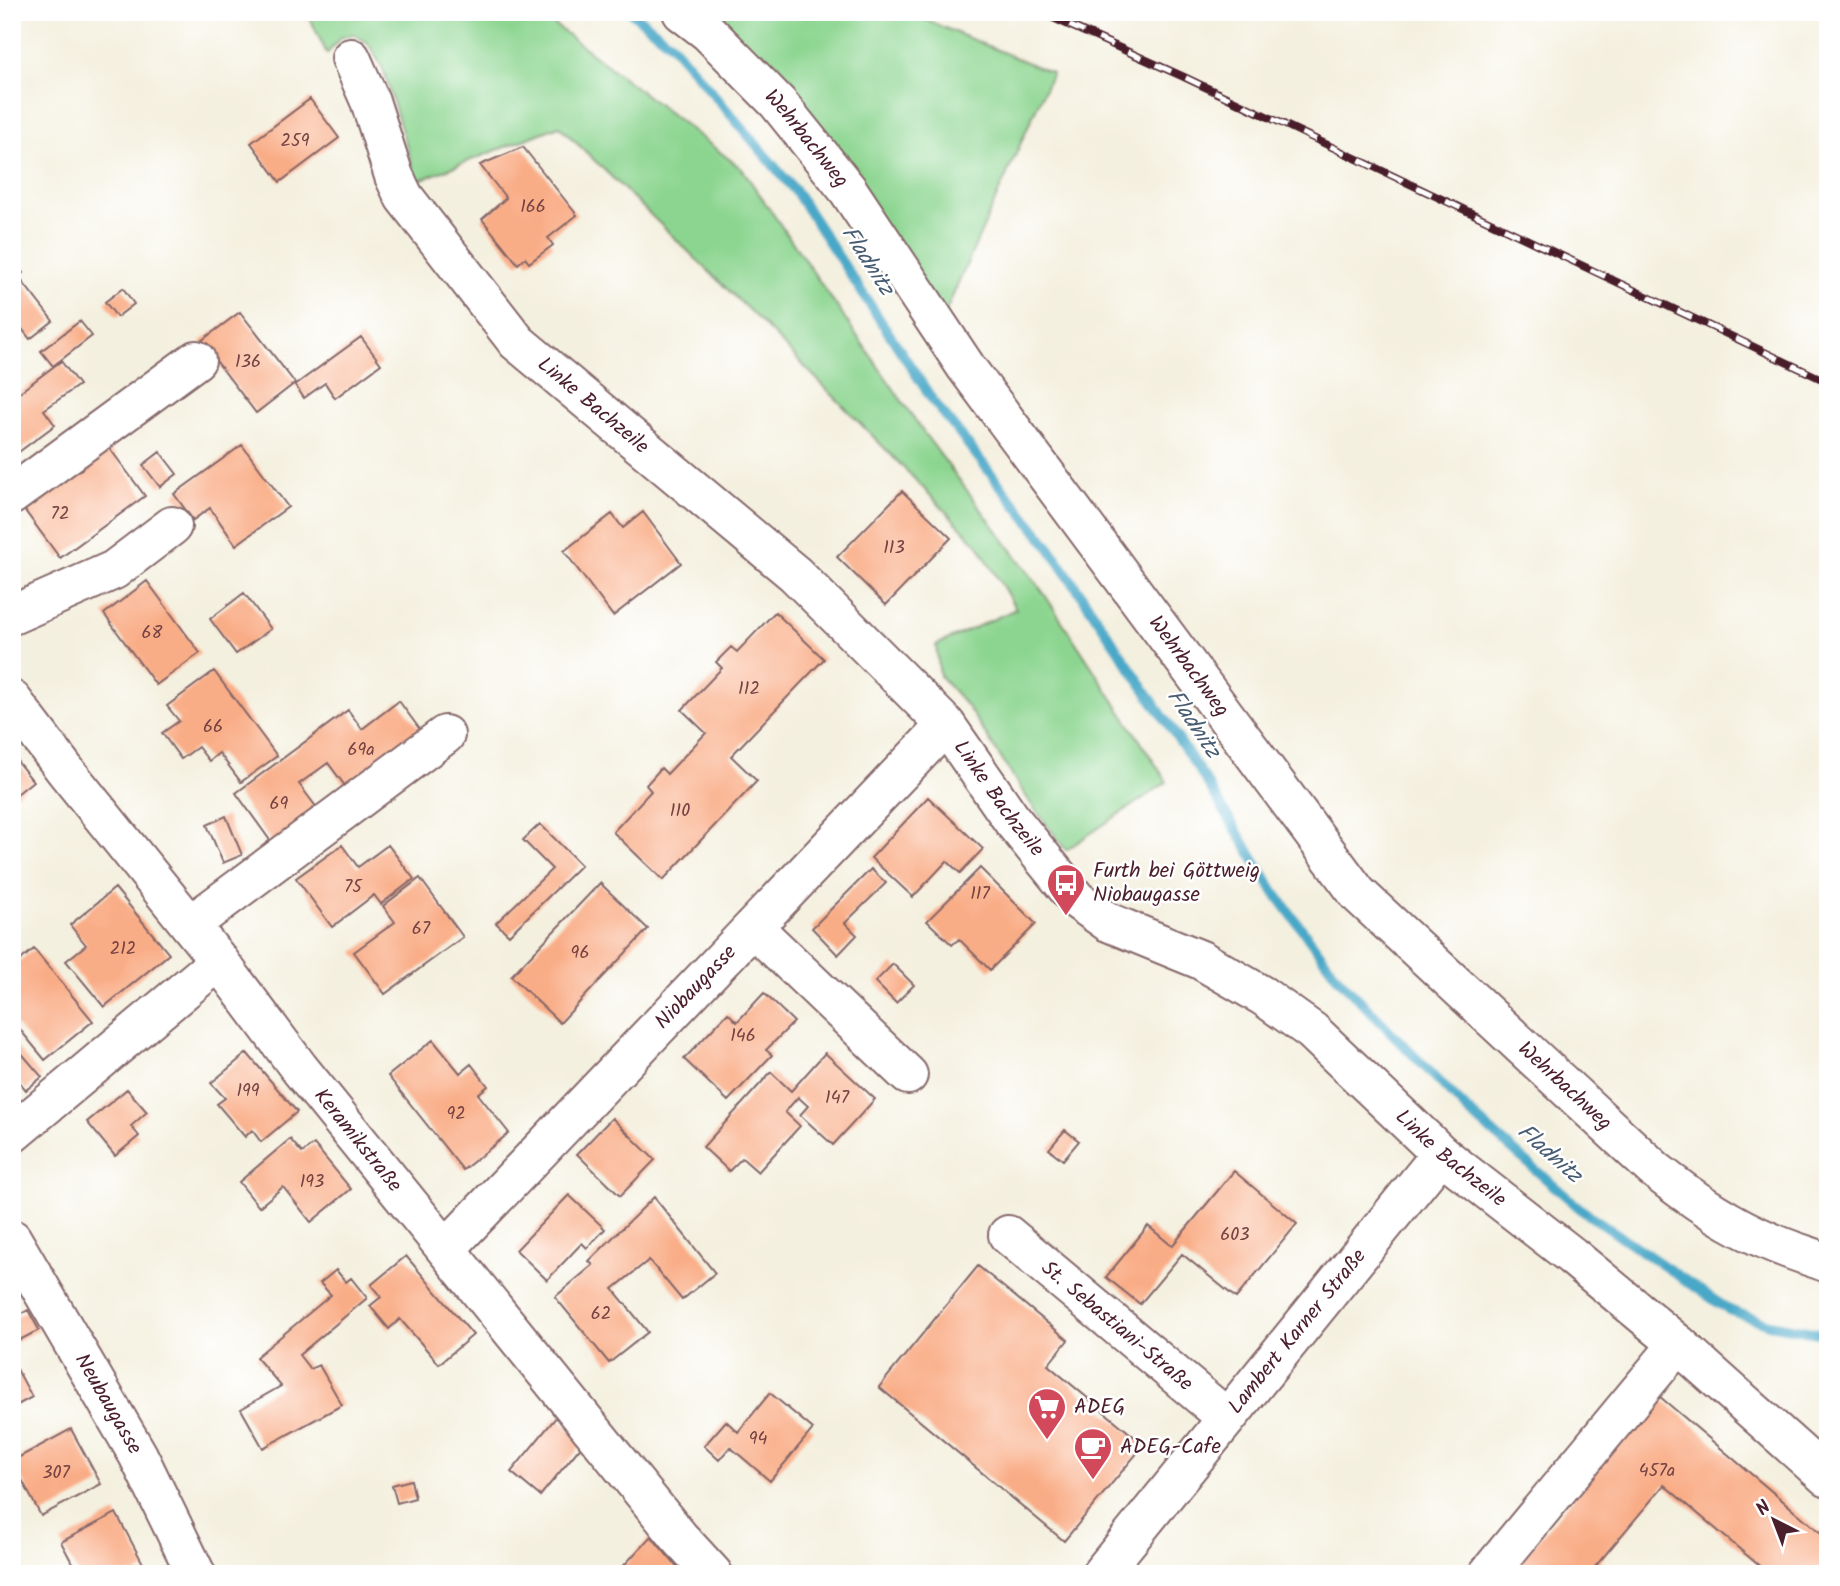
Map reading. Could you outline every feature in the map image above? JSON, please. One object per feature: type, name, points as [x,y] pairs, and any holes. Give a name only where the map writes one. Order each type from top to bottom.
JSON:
[{"type":"street","name":"Wehrbachweg","points":[[682,12],[708,32],[778,103],[848,190],[966,367],[1358,894],[1654,1169],[1707,1209],[1772,1243],[1828,1263]]},
{"type":"street","name":"Linke Bachzeile","points":[[351,58],[404,197],[517,342],[795,574],[946,725],[1012,820],[1077,900],[1108,922],[1201,960],[1263,996],[1312,1031],[1441,1154],[1572,1256],[1678,1344],[1828,1479]]},
{"type":"street","points":[[12,495],[196,359]]},
{"type":"street","points":[[12,615],[114,570],[172,526]]},
{"type":"street","name":"Keramikstraße","points":[[12,700],[219,961],[299,1068],[679,1537],[713,1574]]},
{"type":"street","name":"Niobaugasse","points":[[446,1249],[946,725]]},
{"type":"street","points":[[190,925],[445,735]]},
{"type":"street","points":[[754,928],[908,1074]]},
{"type":"street","points":[[12,1134],[219,961]]},
{"type":"street","name":"Lambert Karner Straße","points":[[1101,1574],[1441,1154]]},
{"type":"street","name":"St. Sebastiani-Straße","points":[[1008,1235],[1227,1418]]},
{"type":"street","name":"Neubaugasse","points":[[12,1239],[138,1455],[196,1574]]},
{"type":"street","points":[[1488,1574],[1678,1344]]},
{"type":"green space","points":[[307,12],[538,12],[742,169],[924,433],[1043,592],[1167,782],[1066,850],[1031,804],[967,706],[940,676],[936,645],[1016,609],[978,545],[759,320],[559,126],[417,181],[383,69],[368,43],[353,34],[340,38],[327,54]]},
{"type":"green space","points":[[722,12],[907,12],[1052,73],[945,313],[716,23]]},
{"type":"building","points":[[310,99],[339,138],[280,182],[251,143]]},
{"type":"building","points":[[523,147],[577,215],[548,238],[553,245],[529,263],[525,258],[518,264],[482,219],[506,198],[480,165]]},
{"type":"building","points":[[12,259],[23,273],[18,276],[53,321],[30,339],[12,316]]},
{"type":"building","points":[[123,288],[134,304],[117,317],[105,302]]},
{"type":"building","points":[[240,312],[295,383],[256,413],[201,341]]},
{"type":"building","points":[[80,321],[92,336],[53,366],[41,351]]},
{"type":"building","points":[[361,337],[381,364],[335,398],[325,383],[304,398],[295,385]]},
{"type":"building","points":[[61,361],[79,385],[44,410],[55,425],[12,457],[12,398]]},
{"type":"building","points":[[102,438],[145,496],[60,558],[17,500]]},
{"type":"building","points":[[242,445],[288,507],[236,545],[210,508],[193,520],[174,494]]},
{"type":"building","points":[[160,452],[177,474],[160,487],[143,465]]},
{"type":"building","points":[[902,491],[951,538],[886,605],[837,557]]},
{"type":"building","points":[[643,512],[681,563],[613,616],[564,551],[612,514],[623,528]]},
{"type":"building","points":[[147,581],[200,653],[156,685],[104,614]]},
{"type":"building","points":[[244,593],[271,629],[236,654],[210,619]]},
{"type":"building","points":[[775,612],[824,659],[731,756],[757,781],[663,880],[613,832],[651,791],[646,785],[661,768],[667,774],[706,733],[682,710],[722,668],[716,662],[731,647],[737,652]]},
{"type":"building","points":[[214,671],[277,756],[241,782],[219,753],[209,761],[198,747],[181,759],[162,733],[179,721],[167,706]]},
{"type":"building","points":[[399,701],[424,735],[351,794],[328,763],[299,784],[323,816],[277,850],[236,793],[348,710],[362,729]]},
{"type":"building","points":[[12,740],[19,748],[12,754]]},
{"type":"building","points":[[12,755],[33,781],[12,798]]},
{"type":"building","points":[[928,797],[983,849],[960,873],[947,861],[913,897],[871,858]]},
{"type":"building","points":[[226,816],[242,855],[223,863],[207,825]]},
{"type":"building","points":[[540,824],[581,865],[509,935],[496,923],[552,869],[523,840]]},
{"type":"building","points":[[342,845],[358,867],[388,845],[414,879],[381,904],[374,895],[332,927],[296,878]]},
{"type":"building","points":[[980,868],[1036,924],[990,970],[959,939],[952,945],[927,921]]},
{"type":"building","points":[[871,869],[886,883],[845,923],[857,935],[838,955],[812,928]]},
{"type":"building","points":[[420,878],[463,937],[385,994],[354,952],[395,922],[383,906]]},
{"type":"building","points":[[600,883],[648,929],[560,1023],[511,976]]},
{"type":"building","points":[[115,888],[169,954],[104,1007],[66,961],[86,945],[70,925]]},
{"type":"building","points":[[34,949],[93,1021],[45,1060],[12,1020],[12,967]]},
{"type":"building","points":[[893,964],[914,985],[896,1003],[875,982]]},
{"type":"building","points":[[764,993],[794,1022],[766,1050],[772,1055],[728,1101],[684,1059],[728,1013],[737,1022]]},
{"type":"building","points":[[433,1040],[460,1073],[471,1064],[488,1086],[478,1094],[509,1133],[463,1170],[388,1076]]},
{"type":"building","points":[[12,1042],[42,1077],[26,1090],[12,1073]]},
{"type":"building","points":[[247,1053],[297,1112],[261,1142],[252,1130],[245,1137],[217,1104],[225,1098],[211,1083]]},
{"type":"building","points":[[825,1053],[875,1099],[833,1145],[800,1115],[808,1106],[798,1097],[785,1112],[800,1126],[758,1172],[742,1158],[729,1171],[703,1147],[771,1072],[791,1091]]},
{"type":"building","points":[[127,1089],[147,1112],[131,1126],[139,1136],[115,1156],[87,1122]]},
{"type":"building","points":[[612,1118],[655,1160],[620,1196],[577,1154]]},
{"type":"building","points":[[1065,1130],[1079,1141],[1063,1160],[1049,1149]]},
{"type":"building","points":[[290,1139],[302,1153],[314,1144],[351,1189],[311,1222],[283,1187],[259,1207],[239,1182]]},
{"type":"building","points":[[1234,1171],[1297,1224],[1236,1298],[1182,1254],[1140,1304],[1106,1277],[1148,1226],[1172,1246]]},
{"type":"building","points":[[569,1195],[605,1229],[587,1248],[582,1243],[547,1280],[516,1250]]},
{"type":"building","points":[[654,1197],[715,1273],[682,1300],[649,1260],[613,1289],[648,1332],[609,1363],[555,1297],[593,1265],[589,1261]]},
{"type":"building","points":[[406,1256],[473,1335],[439,1364],[400,1319],[389,1329],[370,1306],[381,1297],[371,1285]]},
{"type":"building","points":[[978,1266],[1068,1340],[1048,1365],[1144,1445],[1064,1541],[879,1387]]},
{"type":"building","points":[[336,1270],[346,1282],[351,1278],[367,1298],[299,1355],[310,1369],[319,1365],[342,1405],[263,1448],[241,1409],[281,1386],[256,1357],[331,1295],[320,1283]]},
{"type":"building","points":[[28,1310],[39,1330],[12,1344],[12,1319]]},
{"type":"building","points":[[12,1360],[32,1397],[12,1408]]},
{"type":"building","points":[[770,1393],[813,1429],[770,1481],[730,1447],[719,1460],[704,1446],[726,1421],[738,1432]]},
{"type":"building","points":[[1659,1396],[1828,1539],[1828,1570],[1825,1574],[1769,1574],[1664,1485],[1589,1574],[1509,1574]]},
{"type":"building","points":[[557,1416],[583,1444],[540,1496],[511,1472]]},
{"type":"building","points":[[71,1429],[101,1484],[41,1516],[12,1461]]},
{"type":"building","points":[[411,1480],[415,1498],[397,1503],[392,1485]]},
{"type":"building","points":[[116,1513],[146,1569],[137,1574],[78,1574],[61,1542]]},
{"type":"building","points":[[651,1536],[683,1574],[616,1574]]},
{"type":"waterway","name":"Fladnitz","points":[[631,12],[671,44],[796,192],[934,402],[1047,544],[1199,770],[1273,890],[1339,979],[1469,1112],[1583,1211],[1729,1310],[1769,1324],[1828,1335]]},
{"type":"railway","points":[[1040,12],[1184,77],[1828,382]]},
{"type":"place","name":"Furth bei Göttweig Niobaugasse","points":[[1066,917]]},
{"type":"place","name":"ADEG","points":[[1047,1441]]},
{"type":"place","name":"ADEG-Cafe","points":[[1093,1481]]}]
